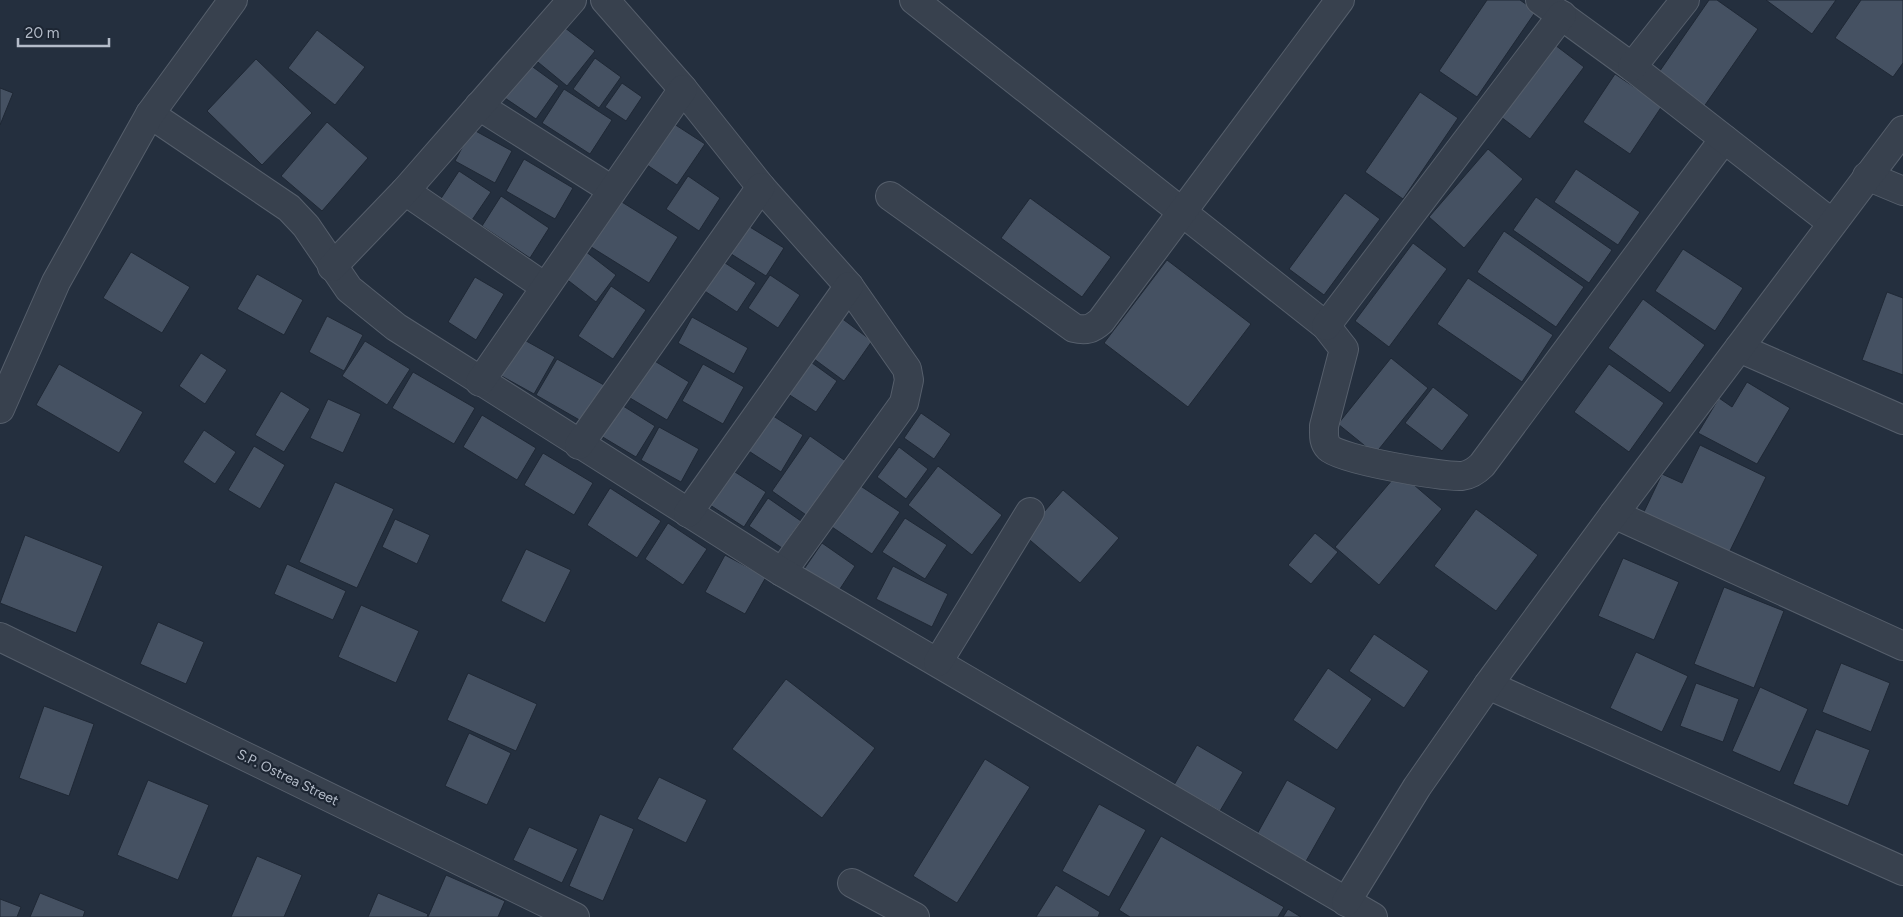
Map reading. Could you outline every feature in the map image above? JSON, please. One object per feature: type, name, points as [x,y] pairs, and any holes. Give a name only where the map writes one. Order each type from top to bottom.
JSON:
[{"type":"street","points":[[0,409],[56,282],[150,114],[233,0]]},
{"type":"street","points":[[332,267],[405,192],[572,0]]},
{"type":"street","points":[[605,0],[683,89],[761,186],[849,286],[906,369],[909,380],[904,403],[782,572]]},
{"type":"street","points":[[914,0],[1326,326],[1344,349],[1324,426],[1324,439],[1330,449],[1342,454],[1396,467],[1463,476],[1477,470],[1724,139]]},
{"type":"street","points":[[890,196],[1074,328],[1083,330],[1094,328],[1340,0]]},
{"type":"street","points":[[1540,0],[1632,66],[1832,223]]},
{"type":"street","points":[[1632,66],[1685,0]]},
{"type":"street","points":[[1326,326],[1562,15]]},
{"type":"street","points":[[480,382],[683,89]]},
{"type":"street","points":[[479,106],[612,190]]},
{"type":"street","points":[[150,114],[289,208],[306,226],[348,289],[396,327],[579,445],[782,572],[1373,917]]},
{"type":"street","points":[[1346,902],[1417,787],[1488,685],[1903,130]]},
{"type":"street","points":[[1867,176],[1903,191]]},
{"type":"street","points":[[579,445],[761,186]]},
{"type":"street","points":[[405,192],[545,287]]},
{"type":"street","points":[[688,513],[849,286]]},
{"type":"street","points":[[1739,348],[1903,420]]},
{"type":"street","points":[[938,662],[1030,512]]},
{"type":"street","points":[[1614,514],[1903,646]]},
{"type":"street","name":"S.P. Ostrea Street","points":[[0,637],[575,917]]},
{"type":"street","points":[[1488,685],[1903,872]]},
{"type":"street","points":[[852,883],[915,917]]},
{"type":"building","points":[[1487,0],[1520,0],[1536,11],[1477,97],[1439,71]]},
{"type":"building","points":[[1709,0],[1717,0],[1758,29],[1703,108],[1657,75]]},
{"type":"building","points":[[1766,0],[1836,0],[1812,34]]},
{"type":"building","points":[[1861,0],[1903,0],[1903,63],[1893,77],[1835,38]]},
{"type":"building","points":[[560,24],[595,51],[567,86],[533,58]]},
{"type":"building","points":[[317,30],[365,67],[335,105],[288,68]]},
{"type":"building","points":[[1555,45],[1584,67],[1530,139],[1501,117]]},
{"type":"building","points":[[595,58],[621,77],[599,108],[573,89]]},
{"type":"building","points":[[256,59],[312,113],[262,165],[207,111]]},
{"type":"building","points":[[526,62],[559,86],[536,119],[502,96]]},
{"type":"building","points":[[1615,74],[1662,106],[1630,154],[1583,122]]},
{"type":"building","points":[[622,83],[642,97],[626,121],[605,107]]},
{"type":"building","points":[[0,88],[13,93],[0,125]]},
{"type":"building","points":[[564,89],[612,120],[590,154],[542,123]]},
{"type":"building","points":[[1420,92],[1458,118],[1403,199],[1365,172]]},
{"type":"building","points":[[327,122],[368,158],[322,211],[281,176]]},
{"type":"building","points":[[671,122],[705,144],[677,185],[644,163]]},
{"type":"building","points":[[472,129],[512,151],[495,183],[455,161]]},
{"type":"building","points":[[1488,149],[1523,179],[1464,248],[1429,217]]},
{"type":"building","points":[[524,159],[573,188],[555,219],[506,191]]},
{"type":"building","points":[[1576,169],[1640,212],[1618,245],[1554,202]]},
{"type":"building","points":[[459,171],[491,192],[470,223],[438,203]]},
{"type":"building","points":[[688,176],[720,198],[699,231],[666,209]]},
{"type":"building","points":[[1345,193],[1380,219],[1324,295],[1289,269]]},
{"type":"building","points":[[501,196],[549,228],[530,258],[482,226]]},
{"type":"building","points":[[1536,197],[1612,250],[1589,283],[1513,230]]},
{"type":"building","points":[[1030,198],[1111,257],[1082,297],[1001,238]]},
{"type":"building","points":[[617,199],[678,237],[649,283],[588,245]]},
{"type":"building","points":[[745,224],[784,248],[766,276],[728,252]]},
{"type":"building","points":[[1504,231],[1584,287],[1556,327],[1477,272]]},
{"type":"building","points":[[1413,243],[1447,269],[1389,347],[1355,321]]},
{"type":"building","points":[[1683,249],[1743,288],[1715,331],[1655,291]]},
{"type":"building","points":[[585,251],[616,275],[596,302],[565,278]]},
{"type":"building","points":[[131,252],[190,287],[162,333],[103,298]]},
{"type":"building","points":[[719,259],[756,283],[737,312],[700,288]]},
{"type":"building","points":[[1167,260],[1251,324],[1188,407],[1104,343]]},
{"type":"building","points":[[257,274],[303,300],[284,335],[237,309]]},
{"type":"building","points":[[770,275],[800,295],[778,328],[748,308]]},
{"type":"building","points":[[475,277],[504,294],[476,340],[448,322]]},
{"type":"building","points":[[1468,278],[1553,335],[1522,382],[1437,324]]},
{"type":"building","points":[[611,286],[646,310],[613,359],[578,336]]},
{"type":"building","points":[[1887,292],[1903,298],[1903,375],[1862,360]]},
{"type":"building","points":[[1643,299],[1705,345],[1670,393],[1608,348]]},
{"type":"building","points":[[327,316],[363,335],[344,371],[309,352]]},
{"type":"building","points":[[692,317],[748,348],[734,374],[678,343]]},
{"type":"building","points":[[840,317],[872,341],[844,381],[810,356]]},
{"type":"building","points":[[519,337],[555,357],[534,394],[498,374]]},
{"type":"building","points":[[365,341],[410,369],[387,405],[342,376]]},
{"type":"building","points":[[201,353],[227,370],[205,404],[179,386]]},
{"type":"building","points":[[1391,358],[1428,388],[1375,454],[1338,424]]},
{"type":"building","points":[[557,359],[604,385],[583,422],[536,395]]},
{"type":"building","points":[[653,360],[689,382],[667,420],[630,398]]},
{"type":"building","points":[[808,360],[837,381],[816,412],[785,392]]},
{"type":"building","points":[[59,364],[143,412],[119,453],[36,405]]},
{"type":"building","points":[[703,364],[744,387],[723,424],[682,401]]},
{"type":"building","points":[[1609,364],[1664,403],[1629,452],[1574,412]]},
{"type":"building","points":[[413,372],[475,408],[454,444],[392,408]]},
{"type":"building","points":[[1747,382],[1790,408],[1757,464],[1698,433],[1719,398],[1732,407]]},
{"type":"building","points":[[1433,387],[1469,415],[1442,451],[1405,423]]},
{"type":"building","points":[[281,391],[310,409],[284,452],[255,435]]},
{"type":"building","points":[[328,399],[361,414],[343,453],[310,438]]},
{"type":"building","points":[[620,404],[655,426],[636,457],[601,436]]},
{"type":"building","points":[[767,412],[803,435],[781,472],[744,448]]},
{"type":"building","points":[[921,413],[951,434],[934,459],[904,438]]},
{"type":"building","points":[[482,415],[536,448],[517,480],[463,447]]},
{"type":"building","points":[[659,427],[699,449],[681,482],[641,460]]},
{"type":"building","points":[[204,430],[236,452],[215,484],[183,462]]},
{"type":"building","points":[[810,436],[847,462],[809,517],[772,491]]},
{"type":"building","points":[[1700,445],[1766,477],[1727,557],[1642,516],[1662,474],[1682,483]]},
{"type":"building","points":[[254,446],[285,465],[260,509],[228,490]]},
{"type":"building","points":[[899,447],[928,469],[906,499],[877,477]]},
{"type":"building","points":[[543,453],[593,483],[574,515],[524,485]]},
{"type":"building","points":[[938,466],[1002,515],[972,555],[908,505]]},
{"type":"building","points":[[732,470],[766,492],[744,527],[710,505]]},
{"type":"building","points":[[1399,472],[1442,509],[1379,585],[1335,547]]},
{"type":"building","points":[[335,482],[394,509],[357,588],[299,562]]},
{"type":"building","points":[[856,483],[900,512],[872,554],[829,525]]},
{"type":"building","points":[[610,488],[661,521],[637,558],[587,525]]},
{"type":"building","points":[[1063,490],[1119,538],[1080,583],[1024,535]]},
{"type":"building","points":[[768,498],[801,521],[782,548],[749,526]]},
{"type":"building","points":[[1476,509],[1538,555],[1496,611],[1434,566]]},
{"type":"building","points":[[905,518],[947,545],[925,579],[882,552]]},
{"type":"building","points":[[395,519],[430,535],[417,564],[382,547]]},
{"type":"building","points":[[668,523],[707,549],[683,585],[645,559]]},
{"type":"building","points":[[1315,533],[1338,552],[1311,584],[1288,565]]},
{"type":"building","points":[[25,535],[103,566],[76,633],[0,603]]},
{"type":"building","points":[[822,543],[855,566],[834,598],[800,575]]},
{"type":"building","points":[[526,549],[571,570],[545,623],[501,601]]},
{"type":"building","points":[[725,555],[766,577],[745,614],[705,592]]},
{"type":"building","points":[[1623,558],[1679,582],[1654,640],[1598,616]]},
{"type":"building","points":[[287,564],[346,591],[333,620],[274,594]]},
{"type":"building","points":[[893,566],[948,594],[932,627],[876,599]]},
{"type":"building","points":[[1724,587],[1784,611],[1754,688],[1694,664]]},
{"type":"building","points":[[361,605],[419,631],[396,683],[338,657]]},
{"type":"building","points":[[158,622],[204,642],[186,684],[140,664]]},
{"type":"building","points":[[1374,634],[1429,671],[1404,708],[1349,671]]},
{"type":"building","points":[[1636,652],[1688,676],[1662,732],[1610,708]]},
{"type":"building","points":[[1841,663],[1890,683],[1871,732],[1822,712]]},
{"type":"building","points":[[1328,668],[1372,699],[1337,750],[1293,720]]},
{"type":"building","points":[[468,673],[537,704],[516,751],[447,720]]},
{"type":"building","points":[[786,679],[875,748],[822,818],[732,749]]},
{"type":"building","points":[[1696,683],[1739,699],[1723,742],[1680,726]]},
{"type":"building","points":[[1760,687],[1808,709],[1780,772],[1732,751]]},
{"type":"building","points":[[44,706],[94,724],[69,796],[19,778]]},
{"type":"building","points":[[1816,729],[1870,750],[1848,806],[1793,784]]},
{"type":"building","points":[[469,733],[511,753],[487,805],[445,786]]},
{"type":"building","points":[[1197,745],[1243,772],[1220,811],[1174,785]]},
{"type":"building","points":[[985,759],[1030,787],[957,903],[913,876]]},
{"type":"building","points":[[659,777],[707,800],[686,843],[637,819]]},
{"type":"building","points":[[148,780],[209,805],[178,880],[117,855]]},
{"type":"building","points":[[1287,780],[1336,808],[1305,863],[1256,836]]},
{"type":"building","points":[[1099,804],[1146,830],[1109,897],[1062,871]]},
{"type":"building","points":[[600,814],[634,829],[603,901],[569,886]]},
{"type":"building","points":[[529,827],[578,849],[562,883],[513,860]]},
{"type":"building","points":[[1161,836],[1284,907],[1278,917],[1130,917],[1119,910]]},
{"type":"building","points":[[257,856],[302,875],[284,917],[231,917]]},
{"type":"building","points":[[446,875],[505,901],[498,917],[428,917]]},
{"type":"building","points":[[1056,885],[1100,912],[1098,917],[1036,917]]},
{"type":"building","points":[[40,893],[85,911],[83,917],[30,917]]},
{"type":"building","points":[[378,893],[428,914],[427,917],[368,917]]},
{"type":"building","points":[[0,899],[21,907],[17,917],[0,917]]},
{"type":"building","points":[[1288,909],[1301,917],[1283,917]]}]
